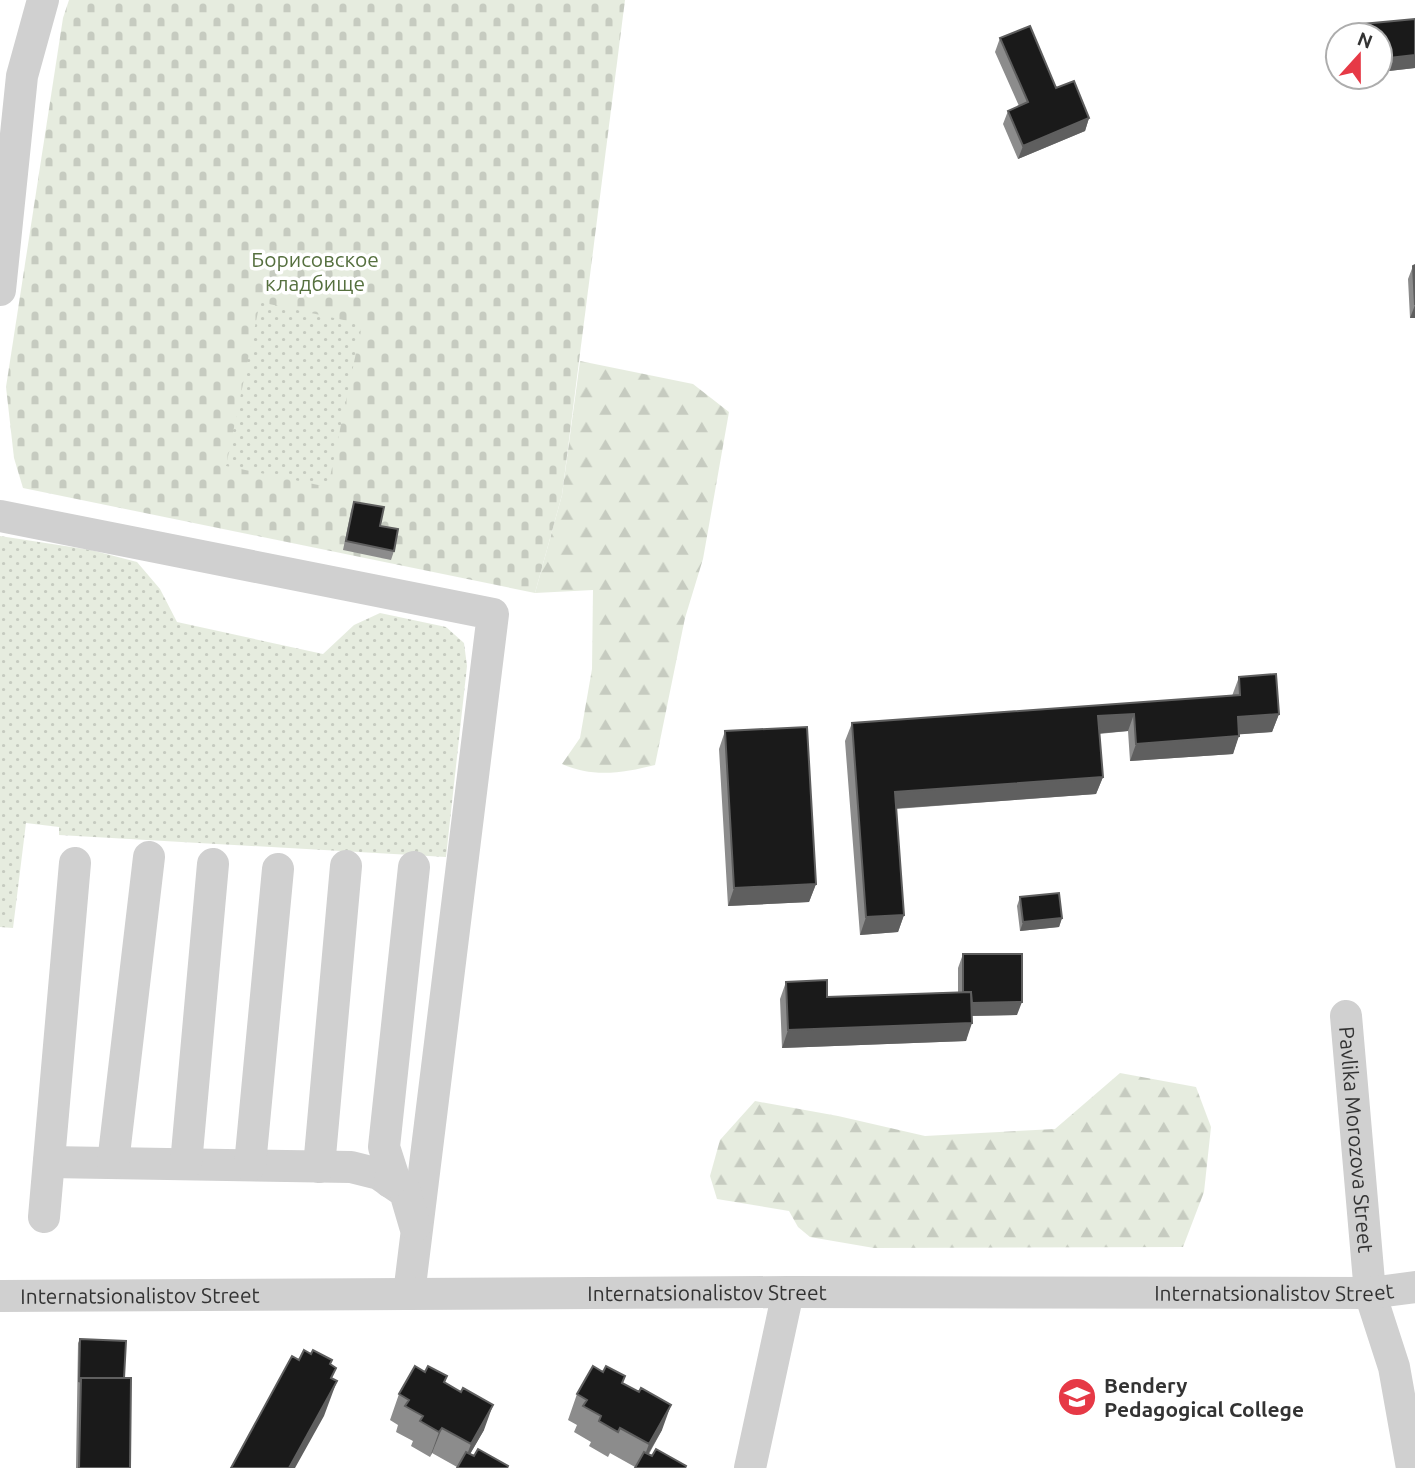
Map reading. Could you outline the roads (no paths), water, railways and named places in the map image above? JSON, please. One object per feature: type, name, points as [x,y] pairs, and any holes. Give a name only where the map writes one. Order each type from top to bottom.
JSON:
[{"type":"street","points":[[0,290],[22,76],[43,0]]},
{"type":"street","points":[[0,516],[493,614],[409,1294]]},
{"type":"street","points":[[113,1163],[149,857]]},
{"type":"street","points":[[44,1217],[75,863]]},
{"type":"street","points":[[186,1164],[213,864]]},
{"type":"street","points":[[319,1167],[346,866]]},
{"type":"street","points":[[390,1182],[393,1175],[384,1147],[414,867]]},
{"type":"street","points":[[250,1165],[278,869]]},
{"type":"street","name":"Pavlika Morozova Street","points":[[1346,1016],[1370,1293],[1394,1367],[1412,1468]]},
{"type":"street","points":[[49,1162],[351,1167],[379,1174],[405,1192],[417,1232]]},
{"type":"street","name":"Internatsionalistov Street","points":[[0,1296],[788,1292],[1370,1293],[1415,1287]]},
{"type":"street","points":[[750,1468],[788,1292]]},
{"type":"place","name":"Bendery Pedagogical College","points":[[1077,1397]]},
{"type":"park label","name":"Борисовское кладбище","points":[[315,271]]}]
